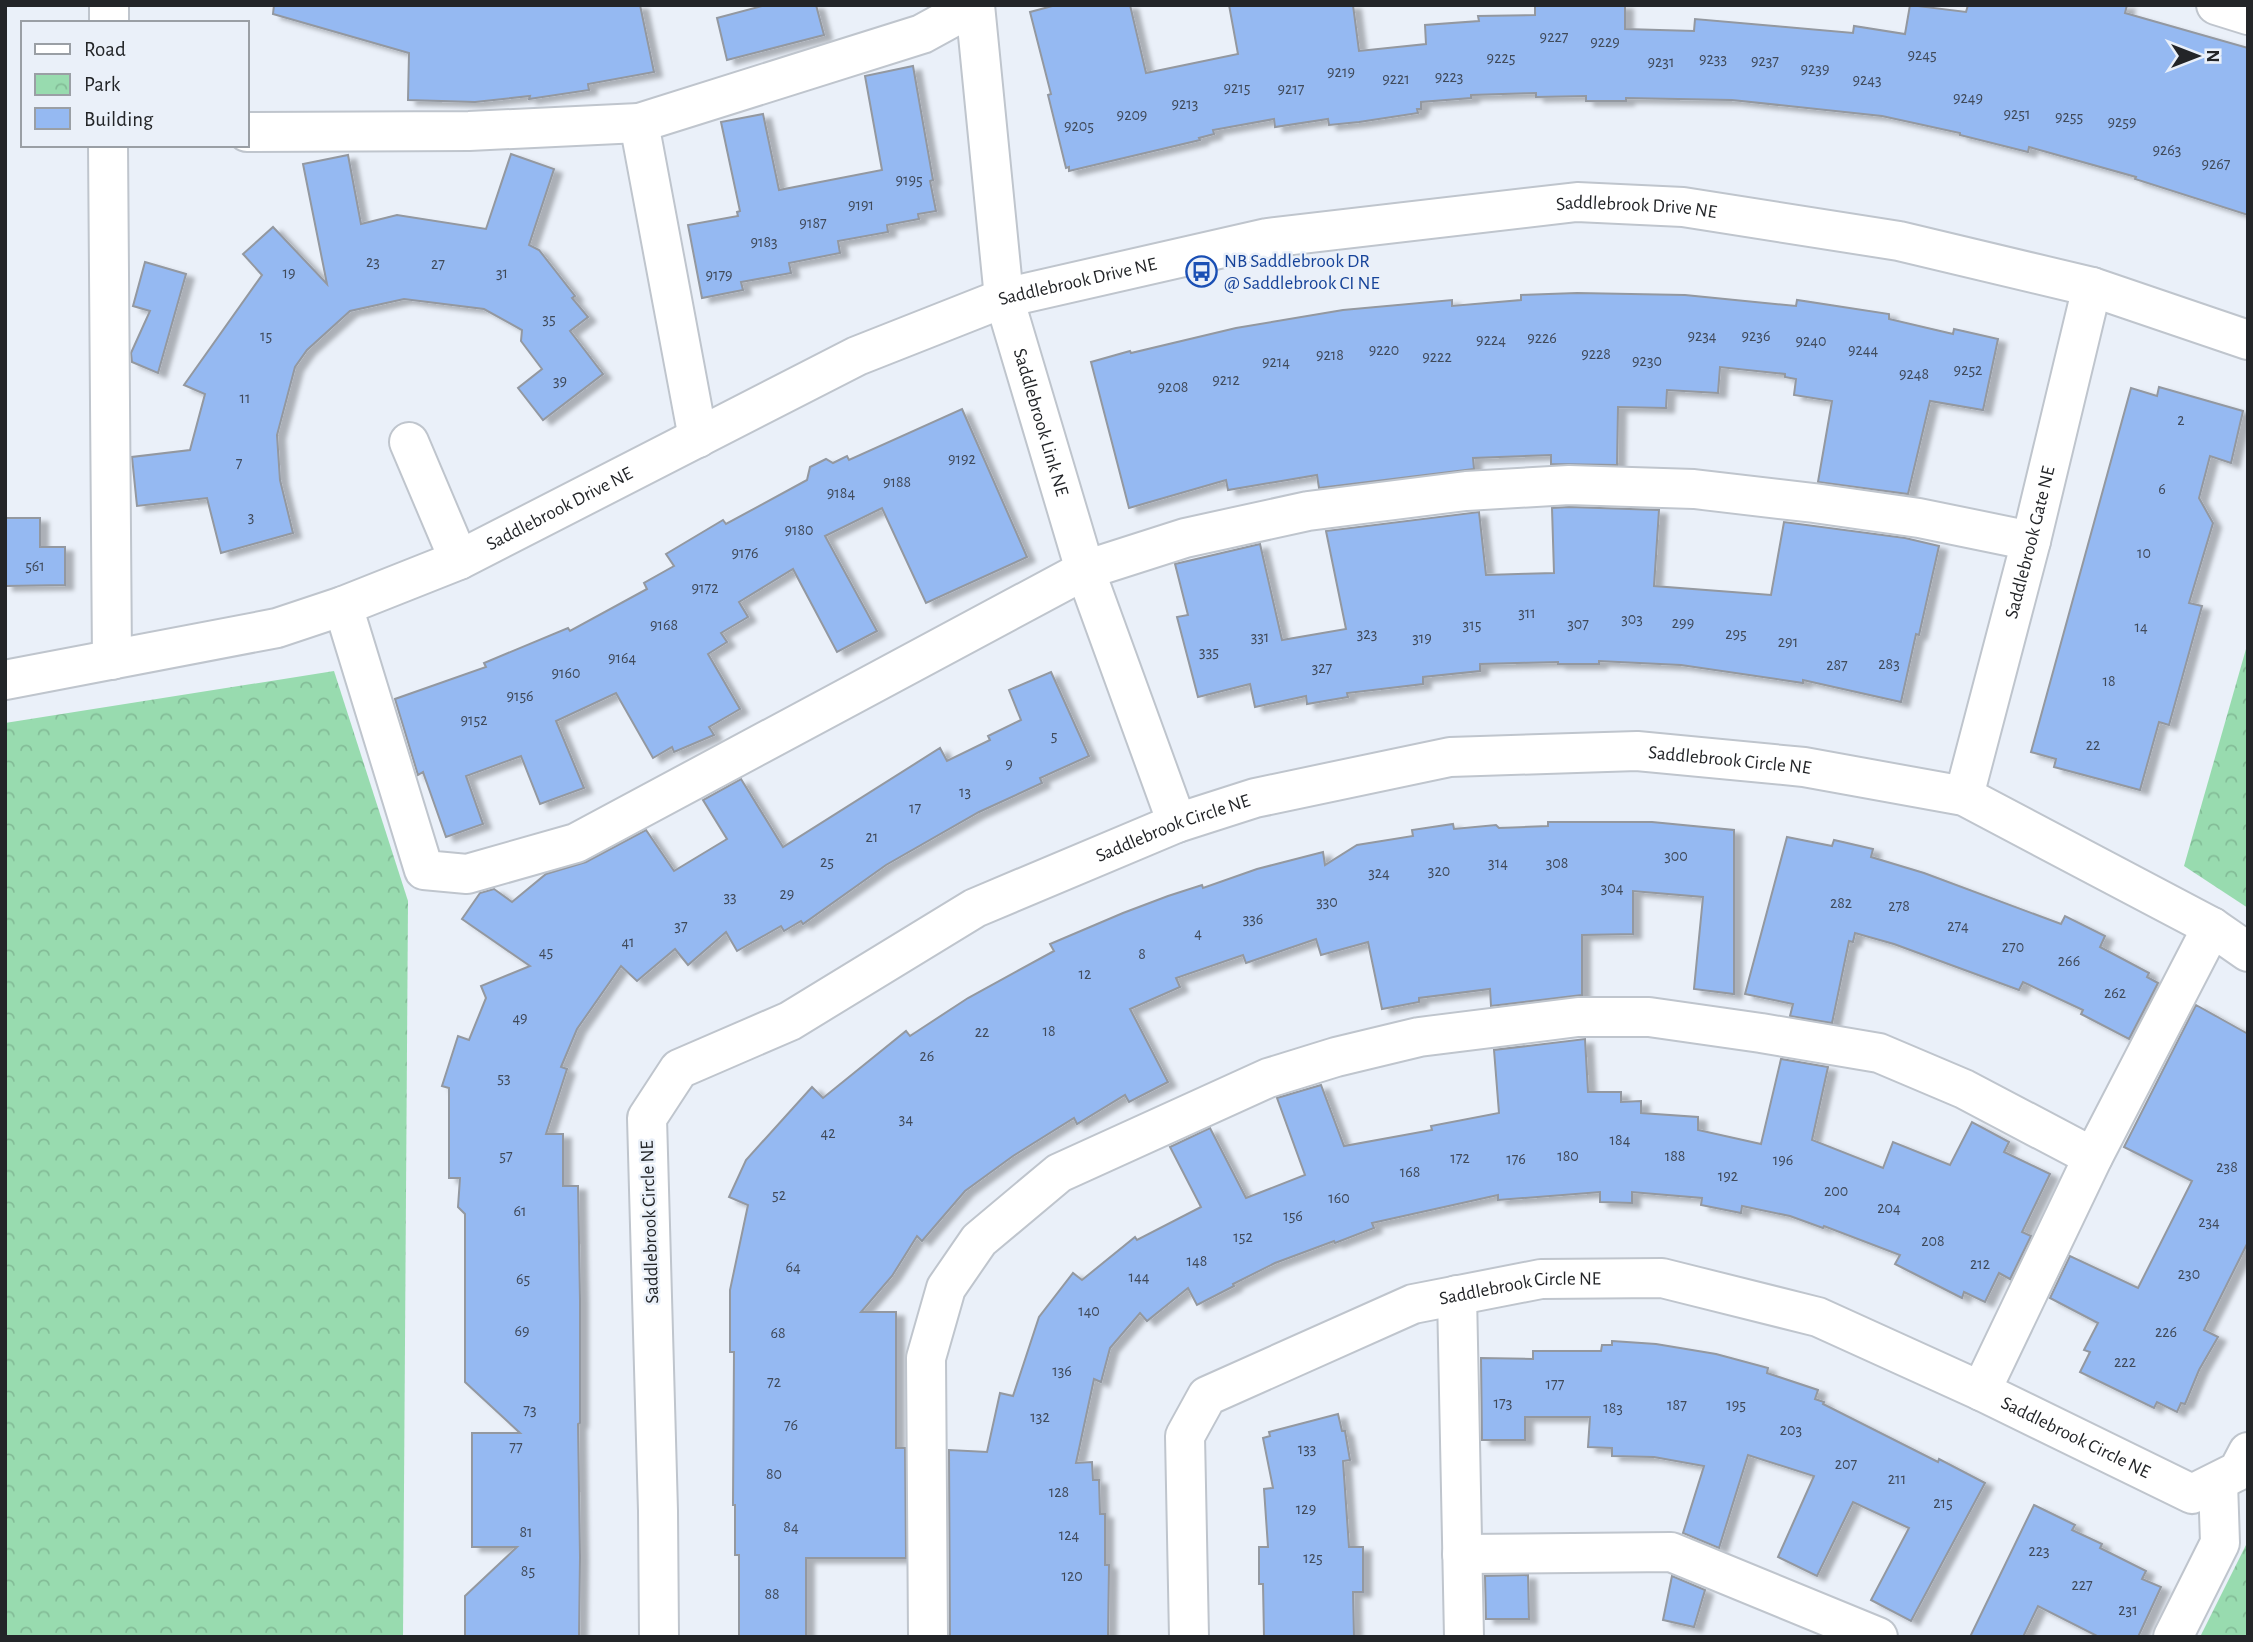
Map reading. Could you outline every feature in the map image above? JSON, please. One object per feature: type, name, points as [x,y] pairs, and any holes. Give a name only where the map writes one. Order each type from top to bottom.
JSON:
[{"type":"street","points":[[248,132],[469,131],[639,123],[922,34],[975,5]]},
{"type":"street","name":"Saddlebrook Link NE","points":[[975,5],[1004,298],[1085,570],[1177,822]]},
{"type":"street","points":[[2216,5],[2248,15]]},
{"type":"street","points":[[639,123],[698,438]]},
{"type":"street","points":[[108,147],[112,660]]},
{"type":"street","name":"Saddlebrook Drive NE","points":[[5,680],[277,628],[343,606],[459,560],[857,356],[1004,298],[1267,238],[1577,202],[1683,207],[1899,241],[2092,287],[2248,340]]},
{"type":"street","name":"Saddlebrook Gate NE","points":[[1964,796],[2031,541],[2092,287]]},
{"type":"street","points":[[409,442],[459,560]]},
{"type":"street","points":[[343,606],[424,870],[467,874],[576,842],[1085,570],[1185,538],[1308,511],[1466,491],[1569,485],[1694,489],[1815,503],[1919,519],[2031,541]]},
{"type":"street","name":"Saddlebrook Circle NE","points":[[659,1637],[659,1511],[646,1118],[679,1069],[790,1021],[975,908],[1177,822],[1255,798],[1450,757],[1637,751],[1804,767],[1964,796],[2212,927],[2248,952]]},
{"type":"street","points":[[1981,1391],[2093,1157],[2212,927]]},
{"type":"street","points":[[928,1637],[926,1358],[946,1288],[979,1240],[1059,1173],[1268,1078],[1336,1057],[1419,1037],[1578,1017],[1649,1017],[1879,1053],[1964,1088],[2093,1157]]},
{"type":"street","name":"Saddlebrook Circle NE","points":[[1189,1637],[1185,1436],[1207,1396],[1413,1304],[1541,1279],[1662,1278],[1818,1317],[1981,1391],[2192,1494],[2238,1471],[2248,1452]]},
{"type":"street","points":[[1457,1295],[1464,1637]]},
{"type":"street","points":[[2173,1637],[2220,1543],[2218,1482]]},
{"type":"street","points":[[1462,1554],[1671,1552],[1878,1637]]},
{"type":"green space","points":[[2248,642],[2248,908],[2184,866]]},
{"type":"green space","points":[[334,671],[408,901],[403,1637],[5,1637],[5,723]]},
{"type":"green space","points":[[2248,1541],[2248,1637],[2200,1637]]},
{"type":"building","points":[[274,5],[640,5],[654,72],[588,84],[589,90],[529,99],[530,96],[475,102],[408,100],[409,53],[273,14]]},
{"type":"building","points":[[766,5],[816,5],[824,35],[727,60],[717,18]]},
{"type":"building","points":[[1056,5],[1130,5],[1146,73],[1238,54],[1229,5],[1353,5],[1359,51],[1426,44],[1425,25],[1479,21],[1478,16],[1535,15],[1535,5],[1625,5],[1625,29],[1694,31],[1695,19],[1853,33],[1854,26],[1905,34],[1910,5],[1966,12],[1968,5],[2127,5],[2125,13],[2248,48],[2248,215],[2135,179],[2136,177],[2029,147],[2028,152],[1960,133],[1882,116],[1732,100],[1626,98],[1626,101],[1586,101],[1586,96],[1536,97],[1536,93],[1471,95],[1471,98],[1421,102],[1418,113],[1359,122],[1329,125],[1328,119],[1275,127],[1274,119],[1213,130],[1214,134],[1199,138],[1200,140],[1069,171],[1048,95],[1051,94],[1030,12]]},
{"type":"building","points":[[913,66],[936,211],[918,214],[919,219],[887,225],[888,232],[838,241],[840,253],[789,263],[791,273],[741,282],[743,290],[702,298],[688,225],[738,216],[737,212],[740,211],[721,122],[763,114],[779,190],[882,170],[865,76]]},
{"type":"building","points":[[511,154],[554,169],[529,245],[539,250],[588,317],[570,331],[603,374],[543,420],[518,388],[542,369],[521,341],[522,330],[484,309],[404,299],[350,311],[307,350],[295,367],[277,435],[280,480],[293,533],[221,553],[207,498],[137,506],[132,457],[190,450],[205,394],[184,385],[262,275],[243,254],[273,227],[327,284],[303,164],[348,155],[361,224],[397,215],[486,229]]},
{"type":"building","points":[[145,262],[186,274],[158,373],[132,362],[131,353],[150,311],[133,306]]},
{"type":"building","points":[[1521,295],[1685,295],[1796,306],[1797,300],[1889,314],[1889,319],[1953,334],[1954,329],[1998,339],[1983,410],[1930,401],[1908,494],[1818,482],[1832,401],[1794,395],[1796,379],[1785,377],[1785,374],[1720,367],[1718,393],[1667,390],[1666,408],[1618,407],[1617,465],[1551,464],[1551,455],[1473,458],[1474,469],[1319,488],[1317,475],[1228,490],[1226,480],[1129,508],[1091,362],[1236,328],[1343,310],[1452,300],[1452,306],[1521,300]]},
{"type":"building","points":[[2159,387],[2243,411],[2231,463],[2210,456],[2199,498],[2213,523],[2189,603],[2202,606],[2169,725],[2159,722],[2140,790],[2054,767],[2056,759],[2031,752],[2131,388],[2157,396]]},
{"type":"building","points":[[962,409],[1027,557],[926,603],[882,508],[825,536],[877,631],[837,652],[793,569],[739,602],[748,617],[721,633],[727,642],[708,654],[740,709],[709,727],[714,735],[674,752],[672,747],[653,758],[616,693],[556,721],[584,788],[540,804],[521,756],[466,776],[483,824],[446,837],[423,772],[418,775],[395,699],[486,667],[484,663],[568,628],[570,631],[647,589],[644,583],[674,566],[666,554],[723,520],[726,524],[807,480],[810,467],[826,459],[833,463],[847,456],[849,460]]},
{"type":"building","points":[[1552,508],[1659,510],[1654,586],[1771,595],[1784,522],[1905,538],[1939,546],[1901,702],[1803,680],[1803,683],[1681,665],[1599,661],[1599,664],[1480,664],[1480,671],[1423,677],[1423,684],[1347,693],[1348,697],[1307,704],[1306,696],[1255,707],[1250,684],[1198,697],[1177,617],[1188,615],[1175,564],[1260,544],[1282,640],[1346,629],[1326,531],[1479,512],[1486,575],[1554,573]]},
{"type":"building","points":[[5,518],[40,518],[40,547],[65,547],[65,585],[5,586]]},
{"type":"building","points":[[1051,672],[1089,756],[1040,778],[1042,783],[979,812],[886,865],[803,924],[801,921],[784,931],[781,926],[737,951],[726,932],[688,965],[675,949],[637,981],[621,966],[577,1029],[561,1067],[567,1069],[546,1134],[563,1134],[563,1186],[578,1186],[579,1637],[465,1637],[465,1596],[517,1547],[472,1547],[472,1433],[520,1433],[465,1382],[465,1214],[458,1207],[460,1178],[449,1178],[449,1088],[442,1086],[458,1036],[469,1040],[486,998],[481,986],[530,966],[462,919],[480,893],[494,889],[512,902],[546,874],[586,862],[646,830],[674,871],[727,839],[703,800],[741,779],[783,847],[940,748],[947,761],[990,740],[988,736],[1021,720],[1009,690]]},
{"type":"building","points":[[1548,822],[1652,822],[1734,830],[1734,994],[1694,989],[1703,897],[1633,891],[1633,934],[1582,935],[1582,995],[1491,1006],[1490,989],[1419,998],[1419,1002],[1382,1009],[1368,942],[1321,955],[1316,939],[1246,963],[1243,955],[1176,978],[1180,987],[1130,1009],[1168,1082],[1129,1102],[1125,1095],[1077,1124],[1074,1118],[1013,1156],[965,1191],[922,1241],[917,1236],[892,1276],[861,1312],[896,1312],[896,1448],[905,1448],[906,1558],[806,1558],[806,1637],[739,1637],[739,1555],[735,1555],[733,1505],[734,1352],[730,1352],[730,1290],[748,1205],[729,1197],[746,1160],[812,1087],[823,1098],[906,1031],[910,1036],[968,998],[1054,951],[1050,944],[1168,896],[1323,852],[1325,865],[1357,845],[1413,836],[1412,830],[1453,824],[1454,829],[1496,825],[1499,828],[1548,826]]},
{"type":"building","points":[[1787,837],[1832,846],[1834,840],[1873,849],[1871,857],[1924,873],[2061,924],[2065,916],[2105,936],[2100,947],[2149,973],[2147,977],[2158,983],[2129,1039],[2081,1014],[2083,1010],[2023,982],[2019,990],[1894,944],[1855,933],[1853,942],[1849,941],[1832,1023],[1790,1016],[1793,1004],[1745,994]]},
{"type":"building","points":[[2196,1005],[2248,1034],[2248,1242],[2204,1330],[2218,1337],[2199,1370],[2185,1404],[2181,1403],[2177,1412],[2157,1402],[2154,1408],[2080,1372],[2090,1352],[2084,1350],[2098,1323],[2050,1298],[2070,1256],[2138,1288],[2192,1181],[2124,1147]]},
{"type":"building","points":[[1585,1039],[1588,1092],[1621,1092],[1621,1102],[1641,1101],[1641,1113],[1698,1117],[1698,1130],[1761,1144],[1781,1059],[1828,1067],[1812,1140],[1883,1168],[1893,1142],[1950,1165],[1972,1122],[2009,1142],[2004,1152],[2050,1174],[2022,1232],[2031,1236],[2010,1279],[1999,1273],[1985,1302],[1964,1292],[1962,1298],[1895,1264],[1900,1255],[1790,1216],[1742,1206],[1741,1213],[1701,1205],[1702,1198],[1632,1192],[1632,1203],[1600,1202],[1600,1192],[1498,1200],[1498,1195],[1372,1223],[1374,1228],[1275,1263],[1197,1305],[1188,1288],[1147,1321],[1140,1313],[1110,1348],[1101,1382],[1094,1379],[1076,1463],[1092,1462],[1093,1480],[1099,1480],[1100,1514],[1105,1514],[1105,1565],[1109,1565],[1108,1637],[950,1637],[949,1450],[987,1452],[1000,1393],[1013,1396],[1039,1317],[1073,1273],[1082,1280],[1135,1237],[1137,1240],[1201,1207],[1170,1147],[1210,1128],[1246,1198],[1305,1175],[1277,1098],[1321,1085],[1344,1146],[1432,1130],[1431,1126],[1499,1113],[1494,1050]]},
{"type":"building","points":[[1612,1341],[1656,1344],[1716,1354],[1768,1368],[1767,1373],[1818,1390],[1815,1399],[1824,1402],[1823,1404],[1985,1483],[1911,1621],[1871,1600],[1909,1528],[1853,1502],[1817,1576],[1778,1557],[1814,1476],[1748,1455],[1719,1548],[1683,1533],[1704,1466],[1654,1457],[1612,1456],[1612,1448],[1588,1447],[1590,1417],[1525,1417],[1525,1440],[1482,1440],[1481,1358],[1533,1359],[1533,1351],[1601,1351],[1602,1345],[1612,1345]]},
{"type":"building","points":[[1338,1414],[1342,1431],[1345,1431],[1350,1460],[1343,1461],[1349,1547],[1363,1547],[1363,1592],[1353,1592],[1354,1637],[1264,1637],[1259,1547],[1268,1547],[1264,1489],[1273,1488],[1263,1438],[1270,1436],[1269,1432]]},
{"type":"building","points":[[2034,1505],[2075,1525],[2072,1530],[2102,1544],[2100,1548],[2146,1571],[2142,1579],[2161,1587],[2138,1637],[2099,1637],[2038,1606],[2023,1637],[1970,1637]]},
{"type":"building","points":[[1528,1575],[1529,1619],[1486,1619],[1485,1576]]},
{"type":"building","points":[[1672,1576],[1705,1590],[1694,1627],[1663,1620]]},
{"type":"place","name":"NB Saddlebrook DR @ Saddlebrook CI NE","points":[[1201,272]]}]
